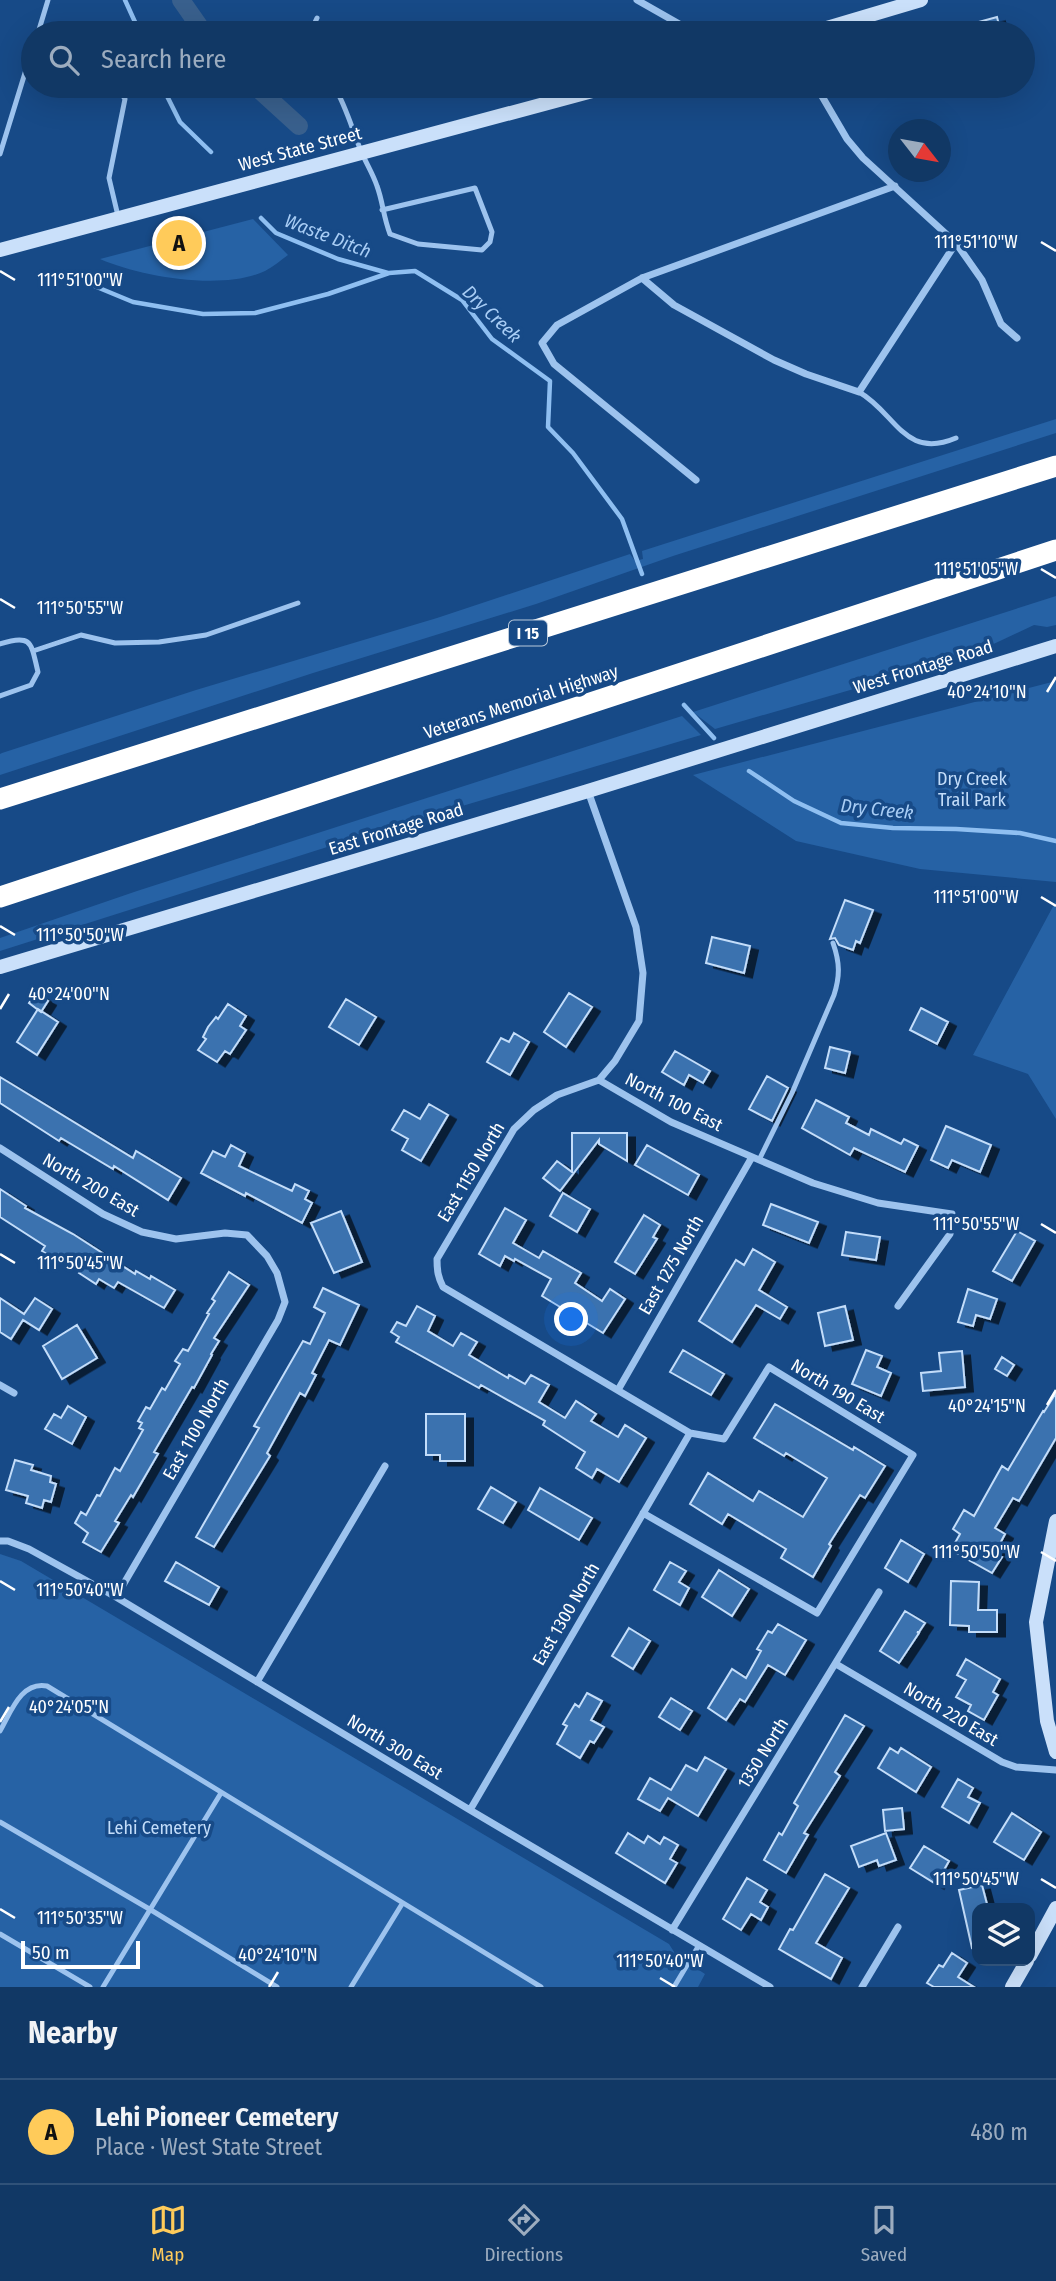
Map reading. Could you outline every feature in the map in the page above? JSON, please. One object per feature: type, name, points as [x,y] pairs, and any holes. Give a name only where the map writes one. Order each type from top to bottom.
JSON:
[{"type":"highway","name":"I 15","points":[[0,799],[1056,466]]},
{"type":"highway","name":"Veterans Memorial Highway","points":[[10,894],[1056,550]]},
{"type":"street","points":[[637,0],[676,21]]},
{"type":"street","points":[[850,21],[921,0]]},
{"type":"street","name":"West State Street","points":[[1,248],[566,98]]},
{"type":"street","points":[[824,98],[863,158],[956,243],[982,280],[1001,324],[1017,338]]},
{"type":"street","points":[[696,480],[554,364],[542,343],[557,325],[642,278],[895,186]]},
{"type":"street","points":[[642,278],[674,305],[774,360],[859,392],[956,243]]},
{"type":"street","name":"West Frontage Road","points":[[802,725],[1056,646]]},
{"type":"street","name":"East Frontage Road","points":[[0,967],[802,725]]},
{"type":"street","name":"North 100 East","points":[[588,791],[636,927],[643,973],[639,1021],[615,1061],[599,1080],[671,1122],[813,1183],[878,1203],[952,1214],[950,1234],[898,1306]]},
{"type":"street","name":"East 1150 North","points":[[441,1282],[437,1272],[437,1259],[514,1129],[534,1110],[557,1096],[599,1080]]},
{"type":"street","name":"North 200 East","points":[[0,1148],[103,1214],[142,1232],[176,1239],[225,1233],[247,1235],[267,1256],[277,1273]]},
{"type":"street","name":"East 1275 North","points":[[618,1390],[756,1158]]},
{"type":"street","name":"East 1100 North","points":[[116,1597],[278,1320],[285,1302],[277,1273]]},
{"type":"street","name":"North 190 East","points":[[441,1282],[443,1287],[690,1433],[724,1439],[769,1367],[913,1455],[817,1613],[643,1513]]},
{"type":"street","points":[[0,1385],[14,1393]]},
{"type":"street","name":"East 1300 North","points":[[470,1810],[690,1433]]},
{"type":"street","points":[[257,1682],[384,1466]]},
{"type":"street","points":[[1056,1521],[1036,1622],[1047,1721],[1056,1752]]},
{"type":"street","name":"North 300 East","points":[[0,1541],[9,1541],[29,1549],[116,1597],[770,1987]]},
{"type":"street","name":"1350 North","points":[[672,1930],[880,1592]]},
{"type":"street","name":"North 220 East","points":[[836,1664],[1002,1762],[1016,1767],[1056,1770]]},
{"type":"street","points":[[1035,1947],[1056,1908]]},
{"type":"street","points":[[862,1987],[898,1927]]},
{"type":"street","points":[[1012,1987],[1024,1966]]},
{"type":"lane","points":[[42,21],[48,0]]},
{"type":"lane","points":[[0,154],[21,86]]},
{"type":"lane","points":[[119,218],[109,178],[124,98]]},
{"type":"lane","points":[[340,98],[378,188],[382,210],[390,234],[418,244],[482,250],[490,242],[492,232],[475,188],[382,210]]},
{"type":"lane","points":[[859,392],[872,400],[909,439],[922,444],[945,443],[956,438]]},
{"type":"lane","points":[[33,651],[80,635],[115,643],[159,642],[206,635],[298,603]]},
{"type":"lane","points":[[0,644],[21,638],[28,641],[38,672],[31,685],[0,696]]},
{"type":"lane","points":[[756,1158],[792,1093],[834,995],[839,979],[839,962],[833,943]]},
{"type":"lane","points":[[0,1731],[20,1696],[38,1684],[47,1686],[541,1987]]},
{"type":"lane","points":[[103,1987],[221,1793]]},
{"type":"lane","points":[[0,1822],[277,1987]]},
{"type":"lane","points":[[351,1987],[402,1904]]},
{"type":"lane","points":[[0,1934],[90,1987]]},
{"type":"lane","points":[[674,1987],[699,1945]]},
{"type":"green space","points":[[253,219],[288,255],[265,271],[248,277],[205,281],[182,279],[137,271],[100,259]]},
{"type":"green space","points":[[1056,419],[1056,433],[673,556],[536,604],[0,775],[2,753],[196,690],[437,618],[630,554],[635,561],[643,559],[642,551]]},
{"type":"green space","points":[[1056,596],[1056,625],[1034,625],[968,656],[715,729],[693,712]]},
{"type":"green space","name":"Dry Creek Trail Park","points":[[1056,681],[1056,882],[920,869],[796,841],[693,775]]},
{"type":"green space","points":[[682,716],[701,735],[365,835],[0,951],[0,938],[137,891]]},
{"type":"green space","points":[[1056,901],[1056,1119],[1028,1074],[973,1055]]},
{"type":"green space","name":"Lehi Cemetery","points":[[0,1554],[21,1561],[669,1944],[676,1955],[705,1974],[698,1987],[0,1987]]},
{"type":"building","points":[[997,17],[998,21],[982,21]]},
{"type":"building","points":[[845,900],[873,910],[860,943],[856,941],[853,950],[839,945],[835,938],[830,939]]},
{"type":"building","points":[[712,937],[750,946],[744,973],[706,963]]},
{"type":"building","points":[[36,993],[48,1001],[41,1012],[29,1003]]},
{"type":"building","points":[[569,993],[592,1007],[566,1047],[544,1032]]},
{"type":"building","points":[[346,999],[376,1017],[359,1045],[329,1027]]},
{"type":"building","points":[[228,1004],[246,1016],[240,1026],[246,1030],[230,1054],[225,1051],[217,1062],[198,1050],[206,1039],[203,1037],[208,1027],[216,1017],[218,1019]]},
{"type":"building","points":[[921,1008],[948,1022],[937,1044],[910,1030]]},
{"type":"building","points":[[38,1009],[58,1022],[37,1055],[17,1042]]},
{"type":"building","points":[[514,1033],[529,1042],[510,1075],[487,1062],[501,1038],[509,1042]]},
{"type":"building","points":[[830,1047],[850,1052],[845,1073],[825,1068]]},
{"type":"building","points":[[675,1051],[710,1071],[703,1083],[689,1075],[684,1085],[662,1072]]},
{"type":"building","points":[[767,1076],[788,1088],[772,1121],[749,1109]]},
{"type":"building","points":[[0,1077],[133,1158],[136,1151],[181,1178],[168,1200],[114,1166],[113,1169],[61,1138],[59,1141],[0,1103]]},
{"type":"building","points":[[816,1100],[849,1117],[846,1123],[869,1135],[871,1129],[901,1144],[904,1139],[918,1146],[905,1172],[854,1148],[850,1155],[802,1128]]},
{"type":"building","points":[[429,1104],[448,1115],[421,1161],[402,1150],[408,1139],[392,1130],[404,1110],[420,1119]]},
{"type":"building","points":[[946,1126],[991,1145],[980,1172],[952,1160],[948,1168],[931,1160]]},
{"type":"building","points":[[572,1133],[627,1133],[627,1161],[599,1144],[599,1140],[560,1191],[543,1178],[557,1161],[572,1172]]},
{"type":"building","points":[[231,1145],[245,1153],[239,1166],[292,1191],[295,1184],[309,1191],[305,1199],[312,1203],[302,1223],[201,1173],[213,1151],[225,1157]]},
{"type":"building","points":[[647,1145],[699,1175],[688,1195],[635,1165]]},
{"type":"building","points":[[0,1189],[26,1206],[25,1208],[73,1234],[135,1274],[136,1271],[150,1279],[151,1276],[175,1290],[164,1308],[118,1282],[114,1288],[99,1279],[96,1284],[79,1273],[82,1268],[59,1254],[55,1259],[42,1251],[45,1246],[0,1217]]},
{"type":"building","points":[[563,1193],[590,1209],[577,1232],[550,1216]]},
{"type":"building","points":[[771,1204],[818,1222],[809,1243],[763,1225]]},
{"type":"building","points":[[505,1208],[526,1220],[513,1243],[539,1258],[543,1251],[581,1273],[575,1283],[602,1301],[610,1289],[625,1299],[603,1333],[542,1296],[551,1279],[515,1259],[514,1261],[505,1256],[500,1266],[479,1254]]},
{"type":"building","points":[[341,1211],[362,1262],[334,1273],[311,1223]]},
{"type":"building","points":[[644,1215],[660,1225],[653,1237],[657,1239],[635,1274],[615,1262]]},
{"type":"building","points":[[1017,1231],[1035,1241],[1012,1281],[993,1271]]},
{"type":"building","points":[[846,1232],[880,1237],[876,1260],[842,1255]]},
{"type":"building","points":[[753,1249],[775,1262],[759,1290],[787,1307],[780,1319],[756,1305],[732,1342],[699,1321],[736,1260],[744,1265]]},
{"type":"building","points":[[229,1272],[249,1285],[214,1338],[219,1341],[212,1355],[154,1452],[158,1454],[133,1497],[131,1495],[115,1521],[119,1523],[101,1552],[83,1542],[88,1533],[75,1523],[81,1512],[86,1515],[97,1495],[100,1496],[115,1468],[120,1471],[143,1430],[139,1428],[142,1423],[138,1421],[146,1407],[150,1409],[162,1388],[165,1390],[180,1364],[175,1361],[183,1349],[188,1351],[215,1301],[212,1299]]},
{"type":"building","points":[[323,1288],[359,1305],[340,1345],[329,1340],[312,1373],[316,1375],[305,1396],[300,1393],[267,1453],[270,1456],[214,1547],[196,1537],[259,1428],[254,1426],[303,1341],[310,1344],[325,1313],[314,1307]]},
{"type":"building","points":[[968,1289],[997,1299],[990,1319],[976,1315],[973,1326],[958,1322]]},
{"type":"building","points":[[0,1298],[24,1314],[35,1298],[52,1309],[39,1330],[23,1320],[11,1339],[0,1332]]},
{"type":"building","points":[[417,1306],[435,1316],[428,1331],[453,1346],[461,1333],[477,1342],[469,1355],[508,1378],[509,1375],[525,1384],[531,1375],[549,1385],[539,1402],[565,1418],[576,1401],[596,1414],[591,1421],[618,1437],[625,1425],[646,1438],[619,1482],[597,1469],[592,1478],[576,1468],[585,1452],[543,1425],[545,1421],[396,1342],[399,1337],[391,1332],[397,1322],[406,1326]]},
{"type":"building","points":[[845,1306],[853,1340],[825,1346],[818,1313]]},
{"type":"building","points":[[77,1325],[97,1358],[62,1379],[43,1346]]},
{"type":"building","points":[[683,1350],[724,1374],[711,1395],[670,1372]]},
{"type":"building","points":[[866,1350],[882,1356],[877,1367],[891,1373],[881,1396],[852,1384]]},
{"type":"building","points":[[962,1351],[965,1387],[923,1391],[921,1373],[941,1371],[939,1353]]},
{"type":"building","points":[[1002,1357],[1014,1365],[1007,1376],[995,1369]]},
{"type":"building","points":[[1056,1393],[1056,1438],[1019,1501],[1013,1498],[995,1528],[1005,1534],[995,1553],[1002,1557],[992,1573],[951,1550],[960,1534],[953,1529],[964,1510],[974,1516],[1002,1466],[1008,1470]]},
{"type":"building","points":[[775,1404],[885,1466],[865,1498],[860,1495],[829,1544],[831,1546],[813,1577],[781,1558],[786,1549],[728,1514],[722,1524],[690,1504],[708,1473],[753,1501],[759,1491],[803,1517],[827,1478],[786,1453],[784,1456],[754,1438]]},
{"type":"building","points":[[68,1406],[86,1417],[72,1444],[45,1429],[54,1414],[61,1418]]},
{"type":"building","points":[[426,1414],[465,1414],[465,1461],[440,1461],[440,1455],[426,1455]]},
{"type":"building","points":[[15,1460],[33,1465],[31,1470],[51,1476],[50,1482],[56,1484],[51,1502],[44,1500],[42,1508],[26,1503],[28,1496],[6,1490]]},
{"type":"building","points":[[491,1487],[516,1502],[503,1523],[478,1509]]},
{"type":"building","points":[[540,1488],[592,1518],[579,1540],[528,1510]]},
{"type":"building","points":[[901,1540],[924,1554],[908,1582],[885,1568]]},
{"type":"building","points":[[176,1562],[219,1587],[209,1605],[165,1581]]},
{"type":"building","points":[[670,1562],[686,1571],[679,1582],[689,1588],[680,1605],[654,1590]]},
{"type":"building","points":[[719,1570],[749,1589],[732,1616],[702,1597]]},
{"type":"building","points":[[951,1581],[979,1582],[978,1610],[997,1610],[997,1632],[969,1632],[969,1626],[950,1625]]},
{"type":"building","points":[[905,1611],[925,1623],[899,1663],[880,1651]]},
{"type":"building","points":[[778,1624],[806,1640],[785,1675],[768,1665],[745,1702],[740,1699],[726,1720],[708,1708],[732,1669],[746,1678],[761,1651],[757,1649],[768,1631],[772,1633]]},
{"type":"building","points":[[629,1628],[650,1641],[633,1669],[612,1656]]},
{"type":"building","points":[[966,1659],[1000,1679],[993,1692],[998,1695],[984,1720],[968,1711],[971,1705],[956,1697],[966,1680],[957,1675]]},
{"type":"building","points":[[587,1693],[602,1701],[591,1720],[604,1727],[594,1743],[590,1741],[580,1758],[557,1744],[567,1726],[563,1724],[575,1704],[579,1707]]},
{"type":"building","points":[[671,1698],[692,1711],[680,1730],[659,1717]]},
{"type":"building","points":[[845,1715],[864,1726],[835,1772],[840,1776],[804,1833],[808,1835],[786,1873],[764,1860],[779,1833],[782,1835],[798,1806],[794,1803]]},
{"type":"building","points":[[890,1748],[898,1753],[901,1748],[931,1767],[916,1792],[878,1768]]},
{"type":"building","points":[[705,1757],[726,1769],[698,1816],[668,1798],[660,1811],[638,1799],[650,1778],[671,1790],[686,1765],[697,1771]]},
{"type":"building","points":[[958,1779],[973,1788],[968,1797],[980,1803],[969,1823],[942,1807]]},
{"type":"building","points":[[902,1808],[904,1829],[885,1831],[883,1810]]},
{"type":"building","points":[[1012,1813],[1041,1832],[1024,1860],[994,1842]]},
{"type":"building","points":[[628,1833],[644,1843],[648,1836],[660,1844],[664,1837],[678,1845],[670,1859],[677,1863],[665,1883],[616,1853]]},
{"type":"building","points":[[886,1833],[896,1860],[879,1866],[877,1860],[859,1867],[851,1846]]},
{"type":"building","points":[[924,1846],[949,1861],[936,1884],[910,1868]]},
{"type":"building","points":[[825,1874],[849,1888],[816,1943],[842,1958],[831,1979],[779,1949]]},
{"type":"building","points":[[747,1878],[767,1890],[760,1902],[768,1907],[761,1920],[751,1914],[741,1930],[723,1919]]},
{"type":"building","points":[[982,1885],[987,1903],[972,1903],[972,1948],[959,1890]]},
{"type":"building","points":[[952,1953],[967,1963],[958,1977],[974,1987],[934,1987],[927,1983],[939,1965],[943,1967]]},
{"type":"waterway","name":"Waste Ditch","points":[[125,0],[135,21]]},
{"type":"waterway","points":[[181,0],[196,21]]},
{"type":"waterway","name":"Waste Ditch","points":[[168,98],[180,122],[211,152]]},
{"type":"waterway","points":[[268,98],[299,126]]},
{"type":"waterway","name":"Waste Ditch","points":[[261,218],[276,233],[338,259],[388,273]]},
{"type":"waterway","name":"Dry Creek","points":[[75,278],[133,302],[203,314],[255,313],[328,294],[389,273],[415,271],[462,300],[492,339],[550,381],[548,427],[573,453],[622,519],[642,574]]},
{"type":"waterway","name":"Dry Creek","points":[[684,705],[714,738]]},
{"type":"waterway","name":"Dry Creek","points":[[749,771],[794,801],[841,823],[1020,833],[1056,841]]},
{"type":"place","name":"Lehi Pioneer Cemetery","points":[[179,243]]}]
